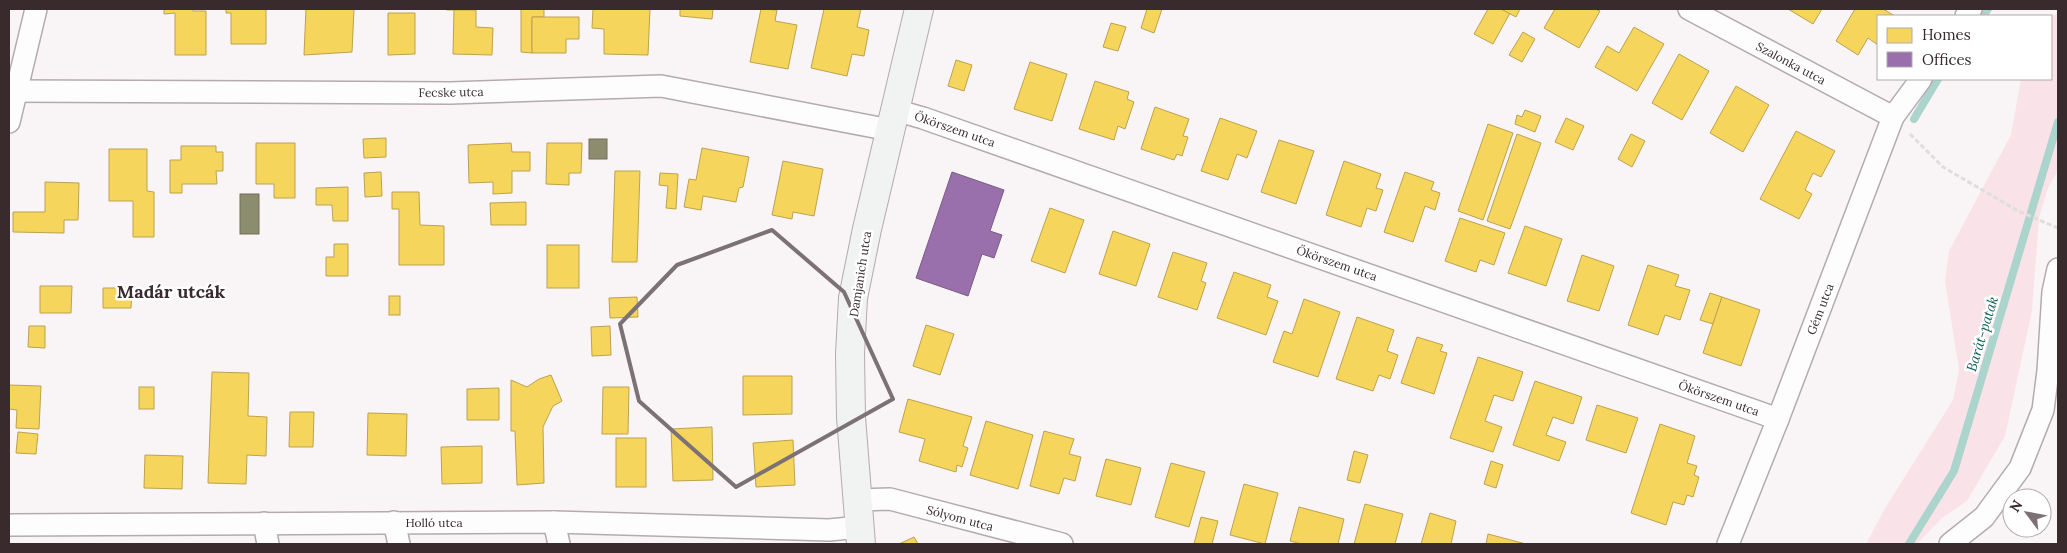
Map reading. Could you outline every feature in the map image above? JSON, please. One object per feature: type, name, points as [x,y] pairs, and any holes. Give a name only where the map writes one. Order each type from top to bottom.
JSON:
[{"type":"main road","name":"Damjanich utca","points":[[860,536],[851,417],[850,354],[854,298],[866,229],[919,9]]},
{"type":"street","points":[[9,122],[13,91],[36,9]]},
{"type":"street","name":"Szalonka utca","points":[[1689,9],[1893,117]]},
{"type":"street","name":"Gém utca","points":[[1728,544],[1778,419],[1893,117],[1920,80]]},
{"type":"street","name":"Fecske utca","points":[[13,91],[450,93],[660,86],[892,120]]},
{"type":"street","name":"Ökörszem utca","points":[[892,120],[932,121],[1778,419]]},
{"type":"street","points":[[1950,544],[1984,517],[2020,468],[2043,410],[2048,371],[2053,292],[2058,269]]},
{"type":"street","name":"Sólyom utca","points":[[858,500],[890,499],[1062,544]]},
{"type":"street","points":[[394,522],[399,544]]},
{"type":"street","points":[[554,522],[559,544]]},
{"type":"street","name":"Holló utca","points":[[9,525],[554,522],[829,530],[860,536]]},
{"type":"street","points":[[264,523],[268,544]]},
{"type":"path","points":[[1893,117],[1943,167],[2018,211],[2058,228]]},
{"type":"highlighted area","points":[[772,230],[844,292],[893,399],[736,487],[639,401],[620,324],[677,265]]},
{"type":"shaded area","points":[[2058,13],[2058,170],[2048,188],[2039,218],[2032,311],[2005,436],[1967,501],[1942,518],[1917,544],[1866,544],[1884,510],[1953,400],[1959,370],[1945,281],[1949,251],[2011,135],[2021,80],[2052,80],[2052,16]]},
{"type":"building: Homes","points":[[164,9],[206,11],[206,55],[175,55],[175,13],[164,14]]},
{"type":"building: Homes","points":[[226,9],[266,9],[266,44],[231,44],[231,13],[226,13]]},
{"type":"building: Homes","points":[[306,9],[354,9],[352,52],[304,55]]},
{"type":"building: Homes","points":[[468,9],[468,10],[447,10]]},
{"type":"building: Homes","points":[[521,9],[544,9],[544,17],[532,17],[532,53],[521,52]]},
{"type":"building: Homes","points":[[593,9],[650,9],[648,55],[604,54],[604,29],[592,28]]},
{"type":"building: Homes","points":[[680,9],[713,9],[712,19],[680,16]]},
{"type":"building: Homes","points":[[761,9],[777,10],[775,21],[797,25],[788,69],[750,62]]},
{"type":"building: Homes","points":[[824,9],[861,9],[857,27],[869,30],[864,56],[852,54],[847,76],[811,68]]},
{"type":"building: Homes","points":[[1147,9],[1162,9],[1154,33],[1141,28]]},
{"type":"building: Homes","points":[[1488,9],[1501,9],[1510,13],[1493,44],[1474,34]]},
{"type":"building: Homes","points":[[1501,9],[1520,9],[1516,17]]},
{"type":"building: Homes","points":[[1555,9],[1595,9],[1600,11],[1579,48],[1544,28]]},
{"type":"building: Homes","points":[[1788,9],[1822,9],[1813,24]]},
{"type":"building: Homes","points":[[1855,9],[1883,9],[1893,15],[1877,15],[1877,44],[1868,38],[1858,55],[1836,41]]},
{"type":"building: Homes","points":[[454,10],[476,10],[476,27],[493,28],[492,55],[453,54]]},
{"type":"building: Homes","points":[[388,13],[415,13],[415,54],[388,55]]},
{"type":"building: Homes","points":[[532,17],[579,17],[579,39],[566,39],[566,53],[532,53]]},
{"type":"building: Homes","points":[[1111,23],[1126,27],[1118,51],[1103,47]]},
{"type":"building: Homes","points":[[1634,27],[1664,44],[1637,91],[1595,67],[1607,46],[1619,53]]},
{"type":"building: Homes","points":[[1523,32],[1535,39],[1522,62],[1509,55]]},
{"type":"building: Homes","points":[[1679,54],[1709,71],[1682,120],[1652,103]]},
{"type":"building: Homes","points":[[956,60],[972,65],[964,91],[948,86]]},
{"type":"building: Homes","points":[[1030,62],[1067,74],[1052,121],[1014,109]]},
{"type":"building: Homes","points":[[1095,81],[1129,92],[1127,99],[1134,102],[1125,129],[1118,126],[1114,140],[1079,129]]},
{"type":"building: Homes","points":[[1736,86],[1769,105],[1743,152],[1710,133]]},
{"type":"building: Homes","points":[[1155,107],[1189,119],[1183,136],[1188,137],[1182,156],[1177,154],[1174,160],[1141,149]]},
{"type":"building: Homes","points":[[1525,110],[1541,116],[1535,132],[1515,124],[1517,115],[1522,117]]},
{"type":"building: Homes","points":[[1220,118],[1257,131],[1247,158],[1237,154],[1228,180],[1201,171]]},
{"type":"building: Homes","points":[[1566,118],[1584,126],[1573,150],[1555,142]]},
{"type":"building: Homes","points":[[1488,124],[1513,133],[1483,220],[1458,211]]},
{"type":"building: Homes","points":[[1796,131],[1835,151],[1821,177],[1813,173],[1805,190],[1812,194],[1799,219],[1760,199]]},
{"type":"building: Homes","points":[[1517,134],[1541,143],[1510,229],[1487,221]]},
{"type":"building: Homes","points":[[1631,134],[1645,141],[1632,167],[1618,159]]},
{"type":"building: Homes","points":[[386,138],[386,157],[364,158],[363,139]]},
{"type":"building: Homes","points":[[1279,140],[1314,151],[1296,204],[1261,192]]},
{"type":"building: Homes","points":[[256,143],[295,143],[295,198],[274,198],[274,184],[256,184]]},
{"type":"building: Homes","points":[[511,143],[512,152],[530,152],[530,171],[512,171],[512,193],[493,194],[493,182],[469,183],[468,145]]},
{"type":"building: Homes","points":[[547,143],[582,143],[581,173],[569,173],[569,185],[546,184]]},
{"type":"building: Homes","points":[[181,146],[216,146],[216,152],[223,152],[223,171],[216,171],[217,184],[182,184],[182,193],[170,193],[170,160],[181,160]]},
{"type":"building: Homes","points":[[702,148],[749,157],[743,187],[739,188],[736,202],[703,196],[701,210],[684,207],[689,179],[696,180]]},
{"type":"building: Homes","points":[[109,149],[147,149],[147,191],[154,192],[154,237],[133,237],[133,201],[109,201]]},
{"type":"building: Homes","points":[[783,161],[823,169],[814,216],[793,212],[792,219],[772,215]]},
{"type":"building: Homes","points":[[1344,161],[1381,174],[1376,188],[1383,190],[1376,211],[1367,208],[1361,227],[1326,215]]},
{"type":"building: Homes","points":[[615,171],[640,171],[637,262],[612,262]]},
{"type":"building: Homes","points":[[381,172],[382,196],[365,197],[364,173]]},
{"type":"building: Homes","points":[[1405,172],[1434,182],[1431,190],[1440,193],[1435,210],[1425,206],[1413,242],[1384,232]]},
{"type":"building: Homes","points":[[660,173],[678,174],[676,209],[666,208],[668,186],[659,185]]},
{"type":"building: Homes","points":[[45,182],[79,183],[78,220],[64,220],[64,233],[13,232],[13,212],[45,212]]},
{"type":"building: Homes","points":[[348,187],[348,221],[333,221],[332,205],[316,205],[316,188]]},
{"type":"building: Homes","points":[[392,192],[419,192],[420,225],[444,226],[444,265],[399,265],[399,209],[392,209]]},
{"type":"building: Homes","points":[[526,202],[526,225],[491,225],[490,203]]},
{"type":"building: Homes","points":[[1050,208],[1084,220],[1065,273],[1031,261]]},
{"type":"building: Homes","points":[[1460,218],[1505,233],[1494,265],[1480,260],[1476,272],[1445,261]]},
{"type":"building: Homes","points":[[1525,226],[1562,239],[1546,286],[1508,273]]},
{"type":"building: Homes","points":[[1113,231],[1150,244],[1136,286],[1099,274]]},
{"type":"building: Homes","points":[[334,244],[348,244],[348,276],[326,276],[326,257],[334,257]]},
{"type":"building: Homes","points":[[547,245],[579,245],[579,288],[547,288]]},
{"type":"building: Homes","points":[[1173,252],[1207,263],[1201,281],[1206,283],[1197,310],[1158,297]]},
{"type":"building: Homes","points":[[1582,255],[1614,266],[1599,311],[1567,301]]},
{"type":"building: Homes","points":[[1648,265],[1679,275],[1675,286],[1690,290],[1680,320],[1665,315],[1658,335],[1628,325]]},
{"type":"building: Homes","points":[[1234,272],[1271,285],[1267,297],[1278,301],[1266,335],[1217,318]]},
{"type":"building: Homes","points":[[40,286],[72,286],[71,313],[40,313]]},
{"type":"building: Homes","points":[[103,288],[132,288],[131,308],[103,308]]},
{"type":"building: Homes","points":[[1710,293],[1722,297],[1713,324],[1700,320]]},
{"type":"building: Homes","points":[[389,296],[400,296],[400,315],[389,315]]},
{"type":"building: Homes","points":[[637,297],[638,317],[610,318],[609,298]]},
{"type":"building: Homes","points":[[1722,297],[1760,310],[1741,366],[1703,353]]},
{"type":"building: Homes","points":[[1304,299],[1340,312],[1318,377],[1273,362],[1284,331],[1292,334]]},
{"type":"building: Homes","points":[[1357,317],[1394,330],[1387,351],[1398,355],[1390,379],[1379,375],[1373,391],[1336,379]]},
{"type":"building: Homes","points":[[926,325],[954,334],[940,375],[913,366]]},
{"type":"building: Homes","points":[[29,326],[45,326],[45,348],[28,347]]},
{"type":"building: Homes","points":[[610,326],[611,355],[592,356],[591,327]]},
{"type":"building: Homes","points":[[1417,337],[1443,345],[1440,351],[1447,353],[1434,394],[1401,383]]},
{"type":"building: Homes","points":[[1478,357],[1523,372],[1513,401],[1494,395],[1485,421],[1502,427],[1493,452],[1450,438]]},
{"type":"building: Homes","points":[[212,372],[249,373],[248,416],[267,417],[266,456],[247,455],[246,484],[208,483]]},
{"type":"building: Homes","points":[[551,375],[562,401],[553,406],[543,427],[544,483],[517,485],[515,431],[511,431],[511,380],[527,387],[539,379]]},
{"type":"building: Homes","points":[[743,376],[792,376],[792,414],[743,415]]},
{"type":"building: Homes","points":[[1535,381],[1582,397],[1573,424],[1553,417],[1546,435],[1566,442],[1559,461],[1513,445]]},
{"type":"building: Homes","points":[[9,385],[41,386],[39,429],[16,428],[17,410],[9,409]]},
{"type":"building: Homes","points":[[139,387],[154,387],[154,409],[139,409]]},
{"type":"building: Homes","points":[[603,387],[629,387],[628,434],[602,434]]},
{"type":"building: Homes","points":[[499,388],[499,420],[467,420],[467,389]]},
{"type":"building: Homes","points":[[908,399],[972,417],[963,446],[968,448],[962,467],[957,465],[956,472],[919,461],[925,439],[899,432]]},
{"type":"building: Homes","points":[[1597,405],[1638,418],[1626,453],[1586,440]]},
{"type":"building: Homes","points":[[290,412],[314,412],[313,447],[289,447]]},
{"type":"building: Homes","points":[[368,413],[407,414],[406,456],[367,455]]},
{"type":"building: Homes","points":[[986,421],[1033,435],[1018,489],[970,475]]},
{"type":"building: Homes","points":[[1660,424],[1695,436],[1687,463],[1697,466],[1694,475],[1699,477],[1693,497],[1687,495],[1684,505],[1673,502],[1666,525],[1631,513]]},
{"type":"building: Homes","points":[[712,427],[713,480],[673,481],[671,429]]},
{"type":"building: Homes","points":[[1044,431],[1074,439],[1069,454],[1081,457],[1075,481],[1064,478],[1059,494],[1030,486]]},
{"type":"building: Homes","points":[[18,432],[38,434],[36,454],[16,453]]},
{"type":"building: Homes","points":[[616,438],[646,438],[646,487],[616,487]]},
{"type":"building: Homes","points":[[793,440],[795,485],[756,487],[753,443]]},
{"type":"building: Homes","points":[[482,446],[482,483],[442,484],[441,447]]},
{"type":"building: Homes","points":[[1354,451],[1368,455],[1360,483],[1347,480]]},
{"type":"building: Homes","points":[[145,455],[183,456],[182,489],[144,488]]},
{"type":"building: Homes","points":[[1106,459],[1141,468],[1131,505],[1096,496]]},
{"type":"building: Homes","points":[[1491,461],[1503,465],[1496,488],[1484,484]]},
{"type":"building: Homes","points":[[1171,463],[1205,472],[1189,527],[1155,517]]},
{"type":"building: Homes","points":[[1244,484],[1278,493],[1265,544],[1230,535]]},
{"type":"building: Homes","points":[[1365,504],[1403,514],[1395,544],[1354,544]]},
{"type":"building: Homes","points":[[1299,507],[1344,519],[1338,544],[1302,544],[1290,541]]},
{"type":"building: Homes","points":[[1430,513],[1456,521],[1451,544],[1421,544]]},
{"type":"building: Homes","points":[[1201,517],[1218,521],[1212,544],[1194,544]]},
{"type":"building: Homes","points":[[1488,534],[1526,544],[1486,544]]},
{"type":"building: Homes","points":[[914,537],[918,544],[899,544]]},
{"type":"building: Offices","points":[[952,172],[1004,190],[990,231],[1002,235],[994,258],[982,254],[968,296],[916,278]]},
{"type":"building: Industry","points":[[589,139],[607,139],[607,159],[589,159]]},
{"type":"building: Industry","points":[[240,194],[259,194],[259,234],[240,234]]},
{"type":"waterway","points":[[1984,15],[1988,9]]},
{"type":"waterway","points":[[1914,119],[1937,80]]},
{"type":"waterway","name":"Barát-patak","points":[[1909,544],[1954,471],[2058,122]]},
{"type":"district","name":"Madár utcák","points":[[171,291]]}]
